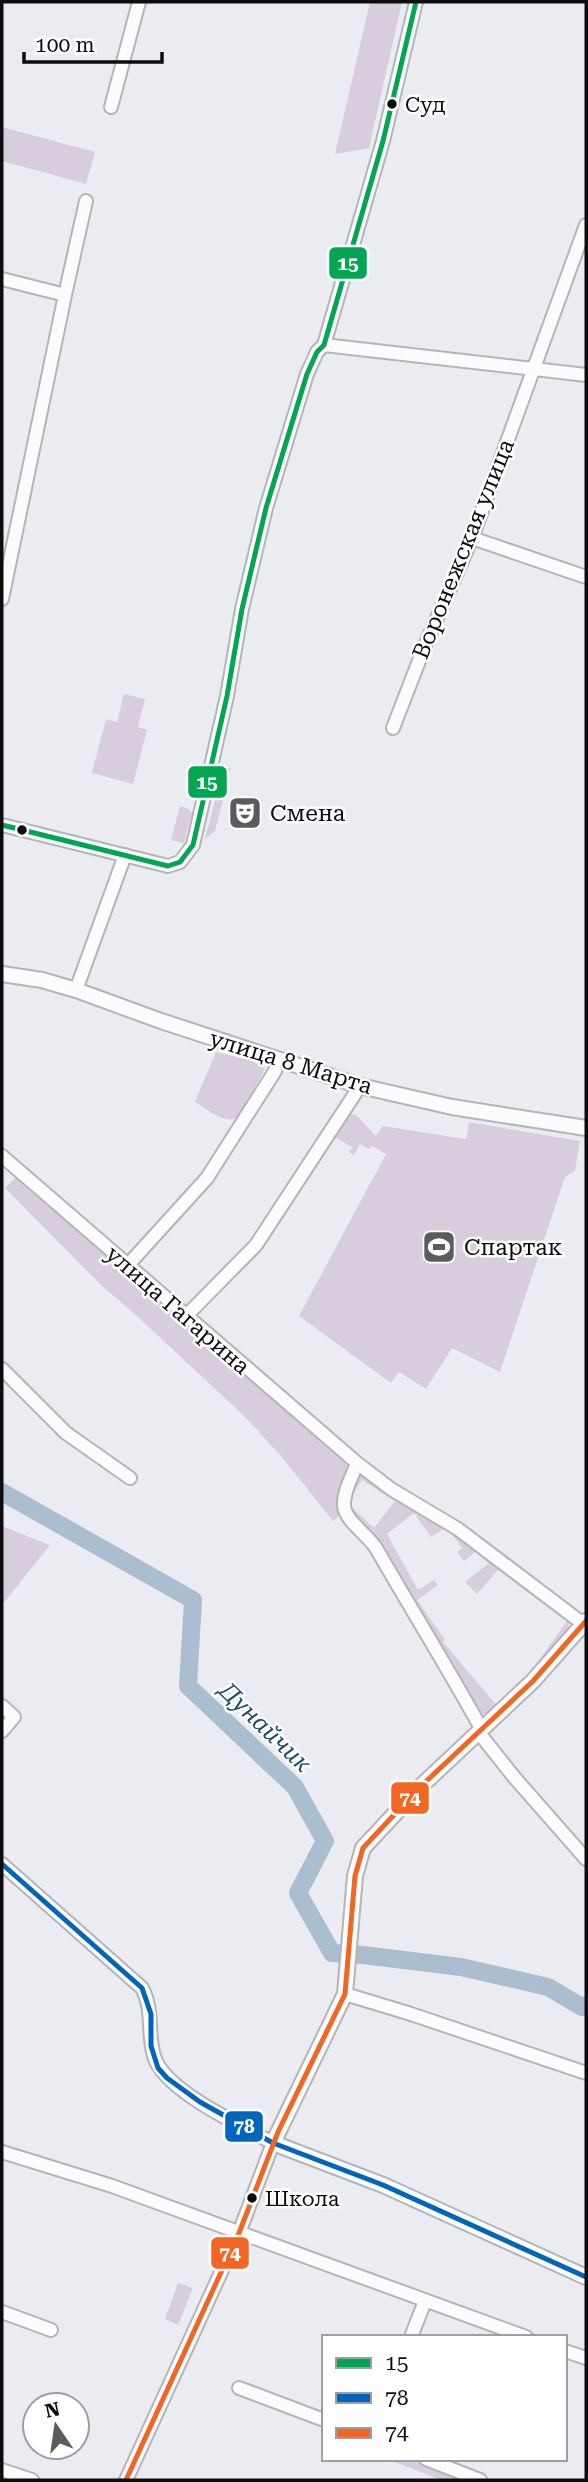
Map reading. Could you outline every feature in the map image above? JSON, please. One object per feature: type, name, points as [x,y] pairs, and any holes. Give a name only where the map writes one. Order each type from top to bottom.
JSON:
[{"type":"main road","name":"улица 8 Марта","points":[[2,974],[43,980],[76,990],[360,1086],[452,1107],[586,1128]]},
{"type":"main road","points":[[585,1624],[533,1681],[419,1788],[363,1848],[355,1876],[345,1994],[273,2143],[383,2185],[586,2277]]},
{"type":"street","points":[[111,107],[139,2]]},
{"type":"street","points":[[2,825],[168,866],[180,862],[193,845],[266,508],[307,374],[317,352],[324,345],[383,141],[416,2]]},
{"type":"street","points":[[2,599],[86,201]]},
{"type":"street","name":"Воронежская улица","points":[[393,728],[472,538],[586,225]]},
{"type":"street","points":[[2,279],[65,295]]},
{"type":"street","points":[[324,345],[586,375]]},
{"type":"street","points":[[472,538],[586,577]]},
{"type":"street","points":[[76,990],[125,855]]},
{"type":"street","points":[[128,1266],[206,1178],[275,1071],[278,1059]]},
{"type":"street","points":[[185,1317],[256,1245],[360,1086]]},
{"type":"street","name":"улица Гагарина","points":[[4,1161],[357,1464],[391,1489],[435,1513],[585,1624]]},
{"type":"street","points":[[2,1369],[66,1433],[130,1478]]},
{"type":"street","points":[[357,1464],[344,1502],[345,1510],[357,1528],[374,1544],[395,1584],[448,1668],[481,1732],[514,1777],[586,1859]]},
{"type":"street","points":[[2,1706],[15,1717],[2,1731]]},
{"type":"street","points":[[2,1864],[142,1988],[151,2014],[151,2046],[158,2068],[200,2102],[273,2143],[239,2233],[126,2480]]},
{"type":"street","points":[[345,1994],[586,2073]]},
{"type":"street","points":[[2,2152],[112,2186],[520,2335]]},
{"type":"street","points":[[412,2335],[425,2301]]},
{"type":"street","points":[[2,2312],[51,2330]]},
{"type":"street","points":[[567,2352],[586,2358]]},
{"type":"street","points":[[239,2388],[322,2419]]},
{"type":"street","points":[[431,2461],[480,2480]]},
{"type":"street","points":[[2,2470],[32,2480]]},
{"type":"shaded area","points":[[370,2],[402,2],[369,148],[335,154]]},
{"type":"shaded area","points":[[2,127],[95,152],[86,184],[2,161]]},
{"type":"shaded area","points":[[124,694],[145,699],[138,727],[147,730],[133,784],[92,773],[106,719],[117,722]]},
{"type":"shaded area","points":[[231,768],[215,831],[205,839],[223,770]]},
{"type":"shaded area","points":[[180,806],[192,813],[184,843],[171,840]]},
{"type":"shaded area","points":[[216,1052],[253,1061],[265,1069],[240,1117],[234,1119],[223,1118],[195,1102]]},
{"type":"shaded area","name":"Спартак","points":[[356,1115],[376,1136],[383,1126],[466,1139],[469,1122],[580,1141],[575,1171],[565,1177],[500,1372],[452,1348],[426,1389],[399,1372],[391,1383],[299,1316],[386,1154],[372,1146],[369,1149],[360,1144],[354,1155],[349,1152],[352,1147],[331,1135],[344,1116]]},
{"type":"shaded area","points":[[17,1176],[347,1465],[349,1468],[342,1513],[333,1521],[281,1456],[245,1417],[101,1285],[5,1188]]},
{"type":"shaded area","points":[[356,1472],[384,1491],[446,1525],[568,1620],[569,1629],[527,1677],[567,1621],[498,1570],[477,1594],[465,1582],[489,1563],[475,1552],[464,1561],[457,1552],[462,1548],[447,1527],[431,1537],[414,1513],[387,1534],[418,1590],[434,1580],[438,1585],[417,1600],[445,1640],[443,1642],[499,1708],[489,1715],[481,1714],[376,1542],[347,1509],[346,1504]],"holes":[[[362,1480],[395,1501],[374,1528],[347,1503]]]},
{"type":"shaded area","points":[[2,1526],[50,1545],[2,1605]]},
{"type":"shaded area","points":[[178,2283],[193,2288],[178,2325],[165,2319]]},
{"type":"shaded area","points":[[392,2461],[417,2461],[469,2480],[441,2480]]},
{"type":"waterway","name":"Дунайчик","points":[[2,1492],[193,1600],[188,1686],[295,1787],[325,1841],[298,1893],[332,1953],[461,1967],[548,1987],[582,2007],[586,2005]]},
{"type":"transit line","name":"15","points":[[2,825],[168,866],[180,862],[193,845],[266,508],[307,374],[317,352],[324,345],[383,141],[416,2]]},
{"type":"transit line","name":"74","points":[[126,2480],[239,2233],[278,2132],[345,1994],[355,1876],[363,1848],[419,1788],[533,1681],[586,1621]]},
{"type":"transit line","name":"78","points":[[2,1864],[142,1988],[151,2014],[151,2046],[158,2068],[167,2078],[200,2102],[273,2143],[383,2185],[586,2277]]},
{"type":"place","name":"Суд","points":[[392,104]]},
{"type":"place","name":"Смена","points":[[245,813]]},
{"type":"place","name":"Спартак","points":[[439,1247]]},
{"type":"place","name":"Школа","points":[[252,2198]]}]
